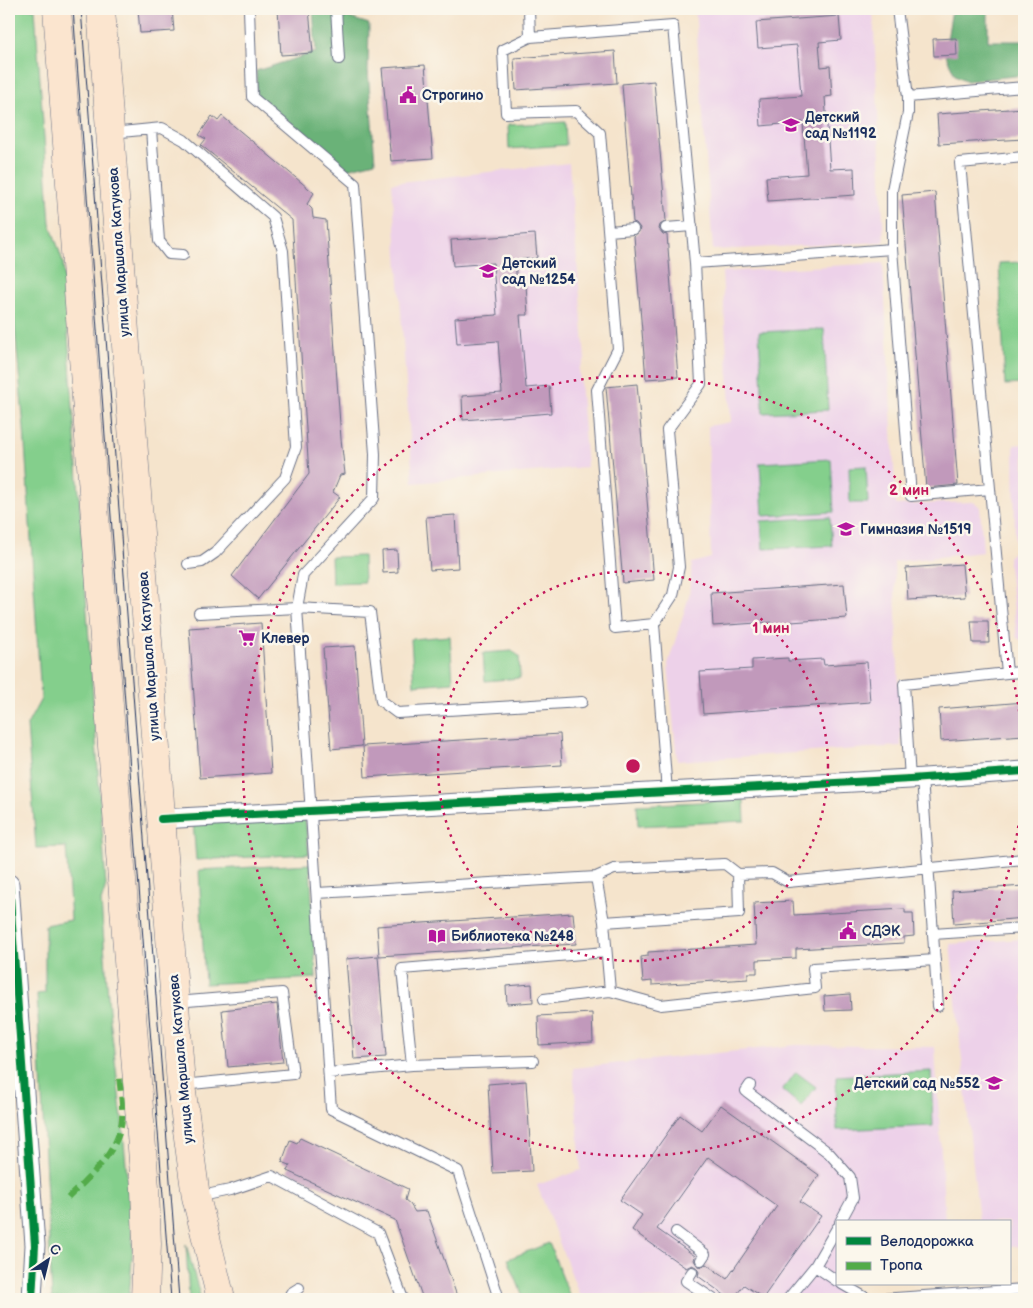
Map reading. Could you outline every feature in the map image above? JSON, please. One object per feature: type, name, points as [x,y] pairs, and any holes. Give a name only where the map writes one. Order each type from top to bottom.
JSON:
[{"type":"main road","points":[[57,9],[144,1179],[147,1244],[144,1299]]},
{"type":"main road","name":"улица Маршала Катукова","points":[[102,9],[181,1085],[196,1197],[220,1299]]},
{"type":"street","points":[[161,819],[1024,771]]},
{"type":"street","points":[[9,884],[12,969],[35,1244],[32,1299]]},
{"type":"lane","points":[[249,9],[252,97],[355,184],[375,454],[374,498],[303,575],[297,608],[331,1109],[458,1171],[499,1299]]},
{"type":"lane","points":[[336,9],[339,59]]},
{"type":"lane","points":[[529,9],[530,38]]},
{"type":"lane","points":[[897,9],[908,97],[908,113],[892,190],[892,249],[911,496],[990,489]]},
{"type":"lane","points":[[654,624],[615,628],[597,390],[618,349],[600,133],[576,111],[506,113],[503,50],[530,38],[673,26],[695,263],[701,384],[667,430],[679,567],[673,595],[654,624],[667,792]]},
{"type":"lane","points":[[908,97],[1024,87]]},
{"type":"lane","points":[[110,133],[162,128],[184,140],[273,217],[283,251],[296,447],[285,478],[215,553],[202,562],[188,564]]},
{"type":"lane","points":[[151,129],[159,241],[169,254],[183,255]]},
{"type":"lane","points":[[1007,673],[960,162],[1024,157]]},
{"type":"lane","points":[[666,228],[692,226]]},
{"type":"lane","points":[[609,231],[634,229]]},
{"type":"lane","points":[[695,263],[892,249]]},
{"type":"lane","points":[[198,613],[297,608],[370,612],[380,701],[397,713],[582,702]]},
{"type":"lane","points":[[938,1006],[928,868],[904,684],[1024,672]]},
{"type":"lane","points":[[317,893],[596,877],[614,868],[725,864],[738,874],[772,873],[788,882],[1024,859]]},
{"type":"lane","points":[[604,922],[739,913],[738,874]]},
{"type":"lane","points":[[596,877],[604,922],[610,991]]},
{"type":"lane","points":[[933,934],[1024,928]]},
{"type":"lane","points":[[412,1065],[402,969],[606,952]]},
{"type":"lane","points":[[544,999],[610,991],[662,1005],[815,988],[813,968],[935,960]]},
{"type":"lane","points":[[175,1002],[282,993],[293,1074],[181,1085]]},
{"type":"lane","points":[[329,1073],[412,1065],[533,1061]]},
{"type":"lane","points":[[750,1085],[746,1091],[829,1153],[850,1177],[853,1198],[841,1220]]},
{"type":"lane","points":[[196,1197],[230,1190],[272,1176],[378,1233],[404,1299]]},
{"type":"lane","points":[[788,1299],[815,1266],[836,1230]]},
{"type":"lane","points":[[676,1232],[705,1254],[701,1260]]},
{"type":"lane","points":[[815,1266],[836,1279]]},
{"type":"lane","points":[[692,1272],[686,1281],[713,1299]]},
{"type":"lane","points":[[845,1286],[868,1299]]},
{"type":"lane","points":[[288,1299],[292,1292],[299,1288]]},
{"type":"lane","points":[[881,1299],[1024,1289]]},
{"type":"shaded area","name":"Детский сад №1192","points":[[695,9],[873,9],[884,242],[713,250]]},
{"type":"shaded area","name":"Детский сад №1254","points":[[569,163],[585,359],[579,369],[587,467],[413,483],[392,183]]},
{"type":"shaded area","name":"Гимназия №1519","points":[[883,263],[896,505],[973,502],[980,506],[983,552],[894,562],[901,746],[677,761],[668,664],[689,596],[692,563],[711,558],[708,426],[731,422],[722,272]]},
{"type":"shaded area","points":[[1024,444],[1024,642],[1017,638],[1008,557],[1015,550],[1014,445]]},
{"type":"shaded area","name":"Детский сад №552","points":[[1024,939],[1024,1246],[1010,1247],[1010,1220],[979,1220],[950,944]]},
{"type":"shaded area","points":[[796,1045],[935,1047],[945,1220],[836,1220],[836,1286],[847,1286],[838,1299],[581,1299],[537,1185],[581,1170],[573,1068]]},
{"type":"green space","points":[[9,9],[35,9],[50,223],[63,262],[106,886],[101,902],[109,1010],[122,1119],[133,1245],[129,1299],[52,1299],[37,994],[45,993],[45,925],[71,920],[66,847],[36,848],[27,725],[41,699],[24,428],[9,262]]},
{"type":"green space","points":[[313,9],[349,9],[350,18],[369,24],[368,70],[375,162],[347,169],[257,96],[256,71],[316,52]]},
{"type":"green space","points":[[952,9],[988,9],[988,41],[1024,41],[1024,75],[967,81],[955,75],[945,53]]},
{"type":"green space","points":[[565,122],[566,145],[509,149],[508,125]]},
{"type":"green space","points":[[1024,262],[1024,384],[1005,385],[999,263]]},
{"type":"green space","points":[[824,329],[828,410],[763,413],[759,332]]},
{"type":"green space","points":[[831,459],[834,512],[763,516],[760,463]]},
{"type":"green space","points":[[866,466],[868,503],[850,503],[849,467]]},
{"type":"green space","points":[[830,517],[832,546],[763,549],[761,521]]},
{"type":"green space","points":[[363,556],[364,582],[332,583],[331,557]]},
{"type":"green space","points":[[450,636],[453,682],[414,685],[411,639]]},
{"type":"green space","points":[[512,651],[519,656],[520,678],[485,681],[483,653]]},
{"type":"green space","points":[[744,800],[745,821],[638,826],[637,805]]},
{"type":"green space","points":[[305,819],[309,854],[196,860],[193,822]]},
{"type":"green space","points":[[310,864],[316,978],[205,984],[199,870]]},
{"type":"green space","points":[[931,1071],[933,1126],[837,1130],[836,1076]]},
{"type":"green space","points":[[796,1072],[816,1087],[801,1106],[782,1090]]},
{"type":"green space","points":[[549,1243],[571,1299],[524,1299],[508,1259]]},
{"type":"green space","points":[[186,1244],[201,1299],[189,1299]]},
{"type":"building","points":[[138,9],[172,9],[174,31],[140,33]]},
{"type":"building","points":[[278,9],[309,9],[313,53],[281,55]]},
{"type":"building","points":[[839,16],[841,40],[819,42],[821,67],[830,66],[832,96],[825,97],[830,169],[854,168],[855,195],[768,201],[766,177],[807,174],[803,122],[761,126],[759,99],[801,96],[797,45],[758,48],[756,22]]},
{"type":"building","points":[[956,38],[957,55],[934,56],[933,39]]},
{"type":"building","points":[[615,51],[617,83],[516,90],[514,58]]},
{"type":"building","points":[[425,65],[433,158],[391,161],[382,68]]},
{"type":"building","points":[[654,81],[666,221],[660,225],[659,229],[663,234],[667,235],[678,377],[646,379],[634,236],[639,232],[640,228],[633,222],[622,84]]},
{"type":"building","points":[[1024,108],[1024,139],[939,144],[937,114]]},
{"type":"building","points":[[212,116],[218,121],[222,116],[314,193],[307,204],[312,209],[313,218],[326,220],[345,474],[340,475],[333,492],[340,497],[258,599],[232,576],[309,474],[292,220],[201,145],[206,139],[199,135]]},
{"type":"building","points":[[935,192],[958,485],[926,488],[902,195]]},
{"type":"building","points":[[535,234],[537,258],[515,260],[517,286],[526,285],[528,315],[520,315],[526,388],[549,386],[551,413],[463,420],[462,396],[502,393],[498,341],[457,344],[455,318],[497,315],[493,263],[453,266],[451,240]]},
{"type":"building","points":[[637,384],[654,580],[623,583],[606,387]]},
{"type":"building","points":[[455,515],[458,568],[430,570],[426,517]]},
{"type":"building","points":[[397,550],[398,572],[383,573],[382,551]]},
{"type":"building","points":[[962,564],[965,597],[908,600],[906,568]]},
{"type":"building","points":[[844,584],[847,618],[791,622],[792,631],[777,633],[773,632],[772,622],[713,626],[711,593]]},
{"type":"building","points":[[971,621],[988,621],[989,643],[973,643]]},
{"type":"building","points":[[261,623],[271,773],[200,778],[189,628]]},
{"type":"building","points":[[355,646],[362,746],[331,749],[323,648]]},
{"type":"building","points":[[788,658],[788,661],[823,659],[824,665],[867,662],[870,702],[703,714],[700,672],[752,669],[752,660]]},
{"type":"building","points":[[1024,702],[1024,735],[941,741],[939,709]]},
{"type":"building","points":[[560,734],[562,765],[365,777],[363,746]]},
{"type":"building","points":[[1024,886],[1024,918],[954,924],[952,891]]},
{"type":"building","points":[[793,901],[794,915],[905,909],[905,913],[913,913],[914,936],[904,937],[904,943],[796,949],[796,958],[757,960],[757,973],[748,973],[748,979],[652,985],[652,981],[643,982],[641,957],[648,956],[648,952],[756,945],[754,903]]},
{"type":"building","points":[[573,913],[576,944],[379,956],[377,926]]},
{"type":"building","points":[[378,956],[386,1057],[354,1059],[346,959]]},
{"type":"building","points":[[532,984],[533,1002],[507,1004],[506,986]]},
{"type":"building","points":[[850,994],[851,1010],[825,1011],[824,996]]},
{"type":"building","points":[[277,1004],[283,1062],[228,1067],[222,1010]]},
{"type":"building","points":[[592,1013],[593,1042],[539,1045],[538,1016]]},
{"type":"building","points":[[526,1081],[532,1171],[493,1173],[488,1084]]},
{"type":"building","points":[[721,1105],[819,1175],[800,1202],[821,1216],[763,1298],[744,1285],[733,1299],[730,1299],[698,1276],[699,1272],[696,1267],[692,1265],[686,1268],[632,1230],[642,1215],[620,1200],[680,1115],[702,1131]],"holes":[[[708,1157],[777,1206],[727,1279],[706,1264],[701,1267],[697,1265],[694,1260],[695,1256],[657,1229]]]},
{"type":"building","points":[[300,1138],[408,1189],[405,1200],[415,1212],[427,1211],[458,1299],[423,1299],[395,1220],[287,1171],[290,1165],[282,1162],[290,1140],[297,1143]]},
{"type":"tram line","points":[[73,9],[171,1299]]},
{"type":"tram line","points":[[81,9],[179,1299]]},
{"type":"marked path","points":[[68,1198],[94,1172],[116,1141],[122,1118],[119,1075]]},
{"type":"cycle path","points":[[161,819],[910,779],[1024,771]]},
{"type":"cycle path","points":[[9,884],[35,1245],[32,1299]]},
{"type":"place","name":"Строгино","points":[[408,95]]},
{"type":"place","name":"Детский сад №1192","points":[[791,125]]},
{"type":"place","name":"Детский сад №1254","points":[[488,271]]},
{"type":"place","name":"Гимназия №1519","points":[[846,529]]},
{"type":"place","name":"Клевер","points":[[247,638]]},
{"type":"place","name":"СДЭК","points":[[848,931]]},
{"type":"place","name":"Библиотека №248","points":[[437,936]]},
{"type":"place","name":"Детский сад №552","points":[[994,1083]]}]
